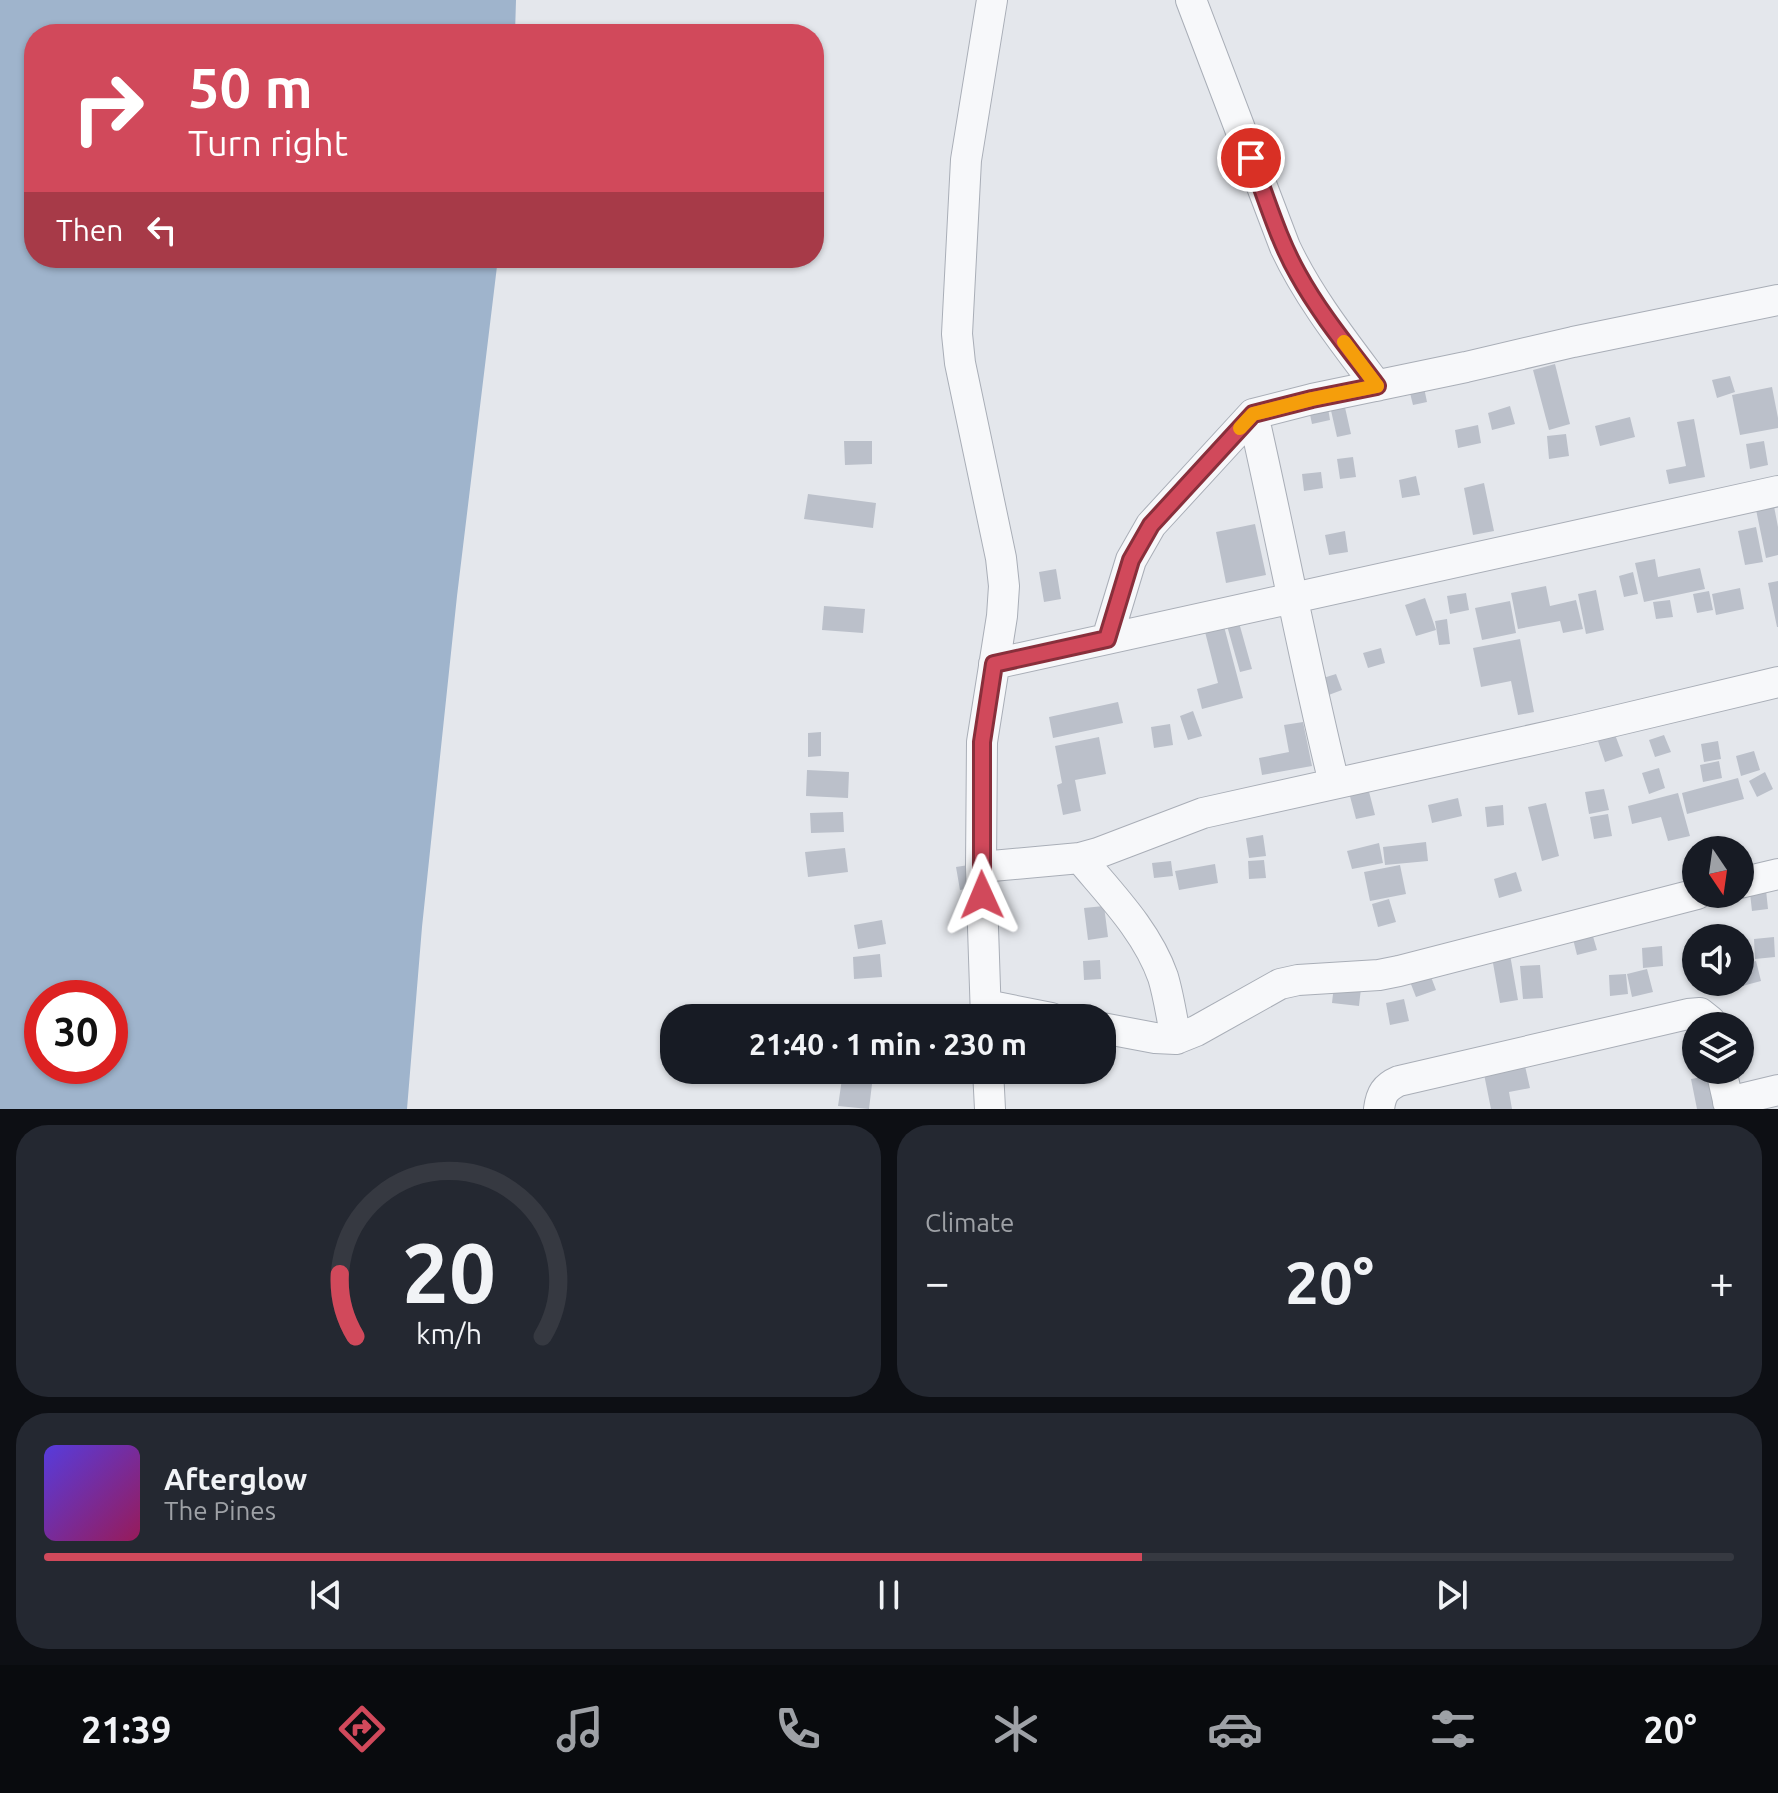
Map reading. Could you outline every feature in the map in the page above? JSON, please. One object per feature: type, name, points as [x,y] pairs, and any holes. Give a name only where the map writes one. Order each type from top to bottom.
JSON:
[{"type":"street","points":[[986,1004],[981,867],[982,742],[1004,586],[957,334],[966,160],[992,0]]},
{"type":"street","points":[[1191,0],[1298,275],[1377,386]]},
{"type":"street","points":[[1107,639],[1131,560],[1145,533],[1253,414],[1660,323],[1778,300]]},
{"type":"street","points":[[1253,414],[1334,783]]},
{"type":"street","points":[[994,664],[1778,491]]},
{"type":"street","points":[[981,867],[1080,858],[1203,813],[1778,682]]},
{"type":"street","points":[[1080,858],[1125,912],[1150,950],[1163,977],[1176,1039]]},
{"type":"street","points":[[1754,880],[1778,874]]},
{"type":"street","points":[[1116,1031],[1176,1039],[1280,984],[1399,971],[1682,898]]},
{"type":"street","points":[[1379,1109],[1381,1095],[1388,1086],[1399,1081],[1682,1015]]},
{"type":"street","points":[[989,1084],[990,1109]]},
{"type":"street","points":[[1724,1084],[1729,1105],[1778,1090]]},
{"type":"water","points":[[0,0],[516,0],[515,24],[24,24],[24,268],[497,268],[457,596],[422,927],[407,1109],[0,1109]]},
{"type":"building","points":[[1555,364],[1570,424],[1549,430],[1533,370]]},
{"type":"building","points":[[1730,376],[1735,392],[1717,398],[1712,380]]},
{"type":"building","points":[[1422,378],[1427,402],[1413,405],[1407,381]]},
{"type":"building","points":[[1772,387],[1778,428],[1740,435],[1732,395]]},
{"type":"building","points":[[1327,402],[1330,420],[1312,424],[1308,405]]},
{"type":"building","points":[[1344,403],[1351,434],[1337,437],[1330,406]]},
{"type":"building","points":[[1510,406],[1515,424],[1492,430],[1488,413]]},
{"type":"building","points":[[1630,417],[1635,437],[1600,446],[1595,426]]},
{"type":"building","points":[[1694,419],[1705,477],[1669,484],[1666,470],[1686,466],[1677,422]]},
{"type":"building","points":[[1478,425],[1481,443],[1458,448],[1455,430]]},
{"type":"building","points":[[1566,434],[1569,456],[1549,459],[1547,436]]},
{"type":"building","points":[[844,441],[872,441],[872,464],[845,465]]},
{"type":"building","points":[[1764,441],[1768,465],[1750,469],[1746,444]]},
{"type":"building","points":[[1353,457],[1356,477],[1340,479],[1337,459]]},
{"type":"building","points":[[1321,472],[1323,488],[1304,491],[1302,474]]},
{"type":"building","points":[[1416,476],[1420,495],[1402,498],[1399,480]]},
{"type":"building","points":[[1484,483],[1494,531],[1473,535],[1464,488]]},
{"type":"building","points":[[808,494],[876,503],[873,528],[804,519]]},
{"type":"building","points":[[1772,496],[1778,527],[1778,555],[1766,558],[1754,500]]},
{"type":"building","points":[[1255,524],[1266,575],[1226,583],[1216,532]]},
{"type":"building","points":[[1756,527],[1763,562],[1745,565],[1738,531]]},
{"type":"building","points":[[1345,531],[1348,552],[1329,555],[1325,535]]},
{"type":"building","points":[[1655,559],[1658,577],[1700,568],[1705,589],[1644,602],[1635,563]]},
{"type":"building","points":[[1056,569],[1061,599],[1044,602],[1039,572]]},
{"type":"building","points":[[1633,572],[1638,594],[1624,597],[1619,576]]},
{"type":"building","points":[[1778,581],[1778,627],[1777,627],[1768,583]]},
{"type":"building","points":[[1546,586],[1550,606],[1576,600],[1583,629],[1563,633],[1560,621],[1518,629],[1511,593]]},
{"type":"building","points":[[1740,588],[1744,609],[1716,615],[1712,594]]},
{"type":"building","points":[[1596,590],[1604,630],[1586,634],[1578,594]]},
{"type":"building","points":[[1709,591],[1713,610],[1697,613],[1693,594]]},
{"type":"building","points":[[1466,593],[1469,610],[1450,614],[1447,596]]},
{"type":"building","points":[[1425,598],[1436,630],[1416,636],[1405,605]]},
{"type":"building","points":[[1670,600],[1673,617],[1656,619],[1653,602]]},
{"type":"building","points":[[1510,601],[1516,633],[1482,640],[1475,608]]},
{"type":"building","points":[[824,606],[865,609],[863,633],[822,630]]},
{"type":"building","points":[[1236,612],[1252,669],[1240,672],[1224,615]]},
{"type":"building","points":[[1221,615],[1243,698],[1202,709],[1197,689],[1218,683],[1202,620]]},
{"type":"building","points":[[1447,619],[1450,644],[1439,645],[1435,621]]},
{"type":"building","points":[[1520,639],[1534,712],[1518,715],[1511,681],[1481,687],[1473,648]]},
{"type":"building","points":[[1381,648],[1385,663],[1368,668],[1363,653]]},
{"type":"building","points":[[1336,674],[1342,690],[1326,696],[1320,679]]},
{"type":"building","points":[[1118,702],[1123,723],[1053,738],[1049,717]]},
{"type":"building","points":[[1193,711],[1202,736],[1188,740],[1180,716]]},
{"type":"building","points":[[1303,722],[1312,766],[1262,775],[1259,758],[1289,752],[1284,725]]},
{"type":"building","points":[[1170,724],[1173,745],[1154,748],[1151,727]]},
{"type":"building","points":[[821,732],[821,756],[808,757],[808,733]]},
{"type":"building","points":[[1614,732],[1623,756],[1605,762],[1597,738]]},
{"type":"building","points":[[1664,735],[1671,752],[1655,757],[1649,740]]},
{"type":"building","points":[[1099,737],[1106,774],[1075,780],[1081,811],[1063,815],[1057,785],[1062,783],[1055,746]]},
{"type":"building","points":[[1718,741],[1721,759],[1704,762],[1701,744]]},
{"type":"building","points":[[1754,751],[1760,770],[1741,776],[1736,756]]},
{"type":"building","points":[[1719,761],[1722,778],[1703,782],[1700,765]]},
{"type":"building","points":[[1659,768],[1665,788],[1649,794],[1642,773]]},
{"type":"building","points":[[807,770],[849,772],[848,798],[806,796]]},
{"type":"building","points":[[1765,772],[1773,789],[1757,797],[1749,781]]},
{"type":"building","points":[[1738,778],[1744,799],[1687,814],[1682,793]]},
{"type":"building","points":[[1366,780],[1375,815],[1356,819],[1347,785]]},
{"type":"building","points":[[1604,789],[1609,810],[1589,814],[1585,792]]},
{"type":"building","points":[[1678,793],[1690,836],[1668,841],[1661,817],[1632,824],[1628,806]]},
{"type":"building","points":[[1458,798],[1462,816],[1432,823],[1428,805]]},
{"type":"building","points":[[1546,803],[1559,856],[1542,861],[1528,807]]},
{"type":"building","points":[[1503,805],[1504,825],[1487,827],[1485,807]]},
{"type":"building","points":[[843,812],[844,832],[811,833],[810,813]]},
{"type":"building","points":[[1608,814],[1612,836],[1594,839],[1590,817]]},
{"type":"building","points":[[1263,835],[1266,856],[1249,858],[1246,838]]},
{"type":"building","points":[[1426,842],[1428,861],[1385,865],[1383,847]]},
{"type":"building","points":[[1379,843],[1383,863],[1352,869],[1347,851]]},
{"type":"building","points":[[845,848],[848,872],[808,877],[805,852]]},
{"type":"building","points":[[1264,860],[1266,878],[1249,879],[1248,861]]},
{"type":"building","points":[[1171,861],[1173,876],[1154,878],[1152,863]]},
{"type":"building","points":[[975,864],[979,887],[960,890],[956,867]]},
{"type":"building","points":[[1215,864],[1218,883],[1179,890],[1175,871]]},
{"type":"building","points":[[1400,865],[1406,894],[1370,901],[1364,872]]},
{"type":"building","points":[[1516,872],[1522,891],[1499,898],[1494,879]]},
{"type":"building","points":[[1766,890],[1768,909],[1752,911],[1754,892]]},
{"type":"building","points":[[1389,899],[1396,922],[1378,927],[1372,904]]},
{"type":"building","points":[[1104,906],[1108,937],[1088,940],[1084,908]]},
{"type":"building","points":[[882,920],[886,944],[858,949],[854,925]]},
{"type":"building","points":[[1592,933],[1597,950],[1577,955],[1573,939]]},
{"type":"building","points":[[1774,937],[1775,957],[1755,959],[1754,939]]},
{"type":"building","points":[[1508,943],[1518,1000],[1500,1003],[1490,946]]},
{"type":"building","points":[[1662,946],[1663,966],[1643,968],[1642,948]]},
{"type":"building","points":[[880,954],[882,977],[854,979],[853,957]]},
{"type":"building","points":[[1100,960],[1101,979],[1084,980],[1083,961]]},
{"type":"building","points":[[1425,961],[1436,990],[1416,997],[1405,969]]},
{"type":"building","points":[[1754,962],[1761,981],[1754,983]]},
{"type":"building","points":[[1540,965],[1543,998],[1523,999],[1520,966]]},
{"type":"building","points":[[1647,969],[1653,992],[1632,997],[1627,974]]},
{"type":"building","points":[[1626,974],[1628,994],[1610,996],[1609,975]]},
{"type":"building","points":[[1334,985],[1361,988],[1359,1006],[1332,1003]]},
{"type":"building","points":[[1404,999],[1409,1021],[1390,1025],[1386,1003]]},
{"type":"building","points":[[1525,1066],[1530,1088],[1509,1092],[1512,1109],[1491,1109],[1484,1074]]},
{"type":"building","points":[[841,1084],[872,1084],[869,1109],[838,1106]]},
{"type":"building","points":[[1692,1084],[1715,1084],[1719,1109],[1697,1109]]},
{"type":"slow traffic","points":[[1240,428],[1253,414],[1377,386],[1344,342]]},
{"type":"route","points":[[982,895],[982,742],[994,664],[1107,639],[1131,560],[1151,525],[1253,414],[1377,386],[1298,275],[1251,158]]}]
